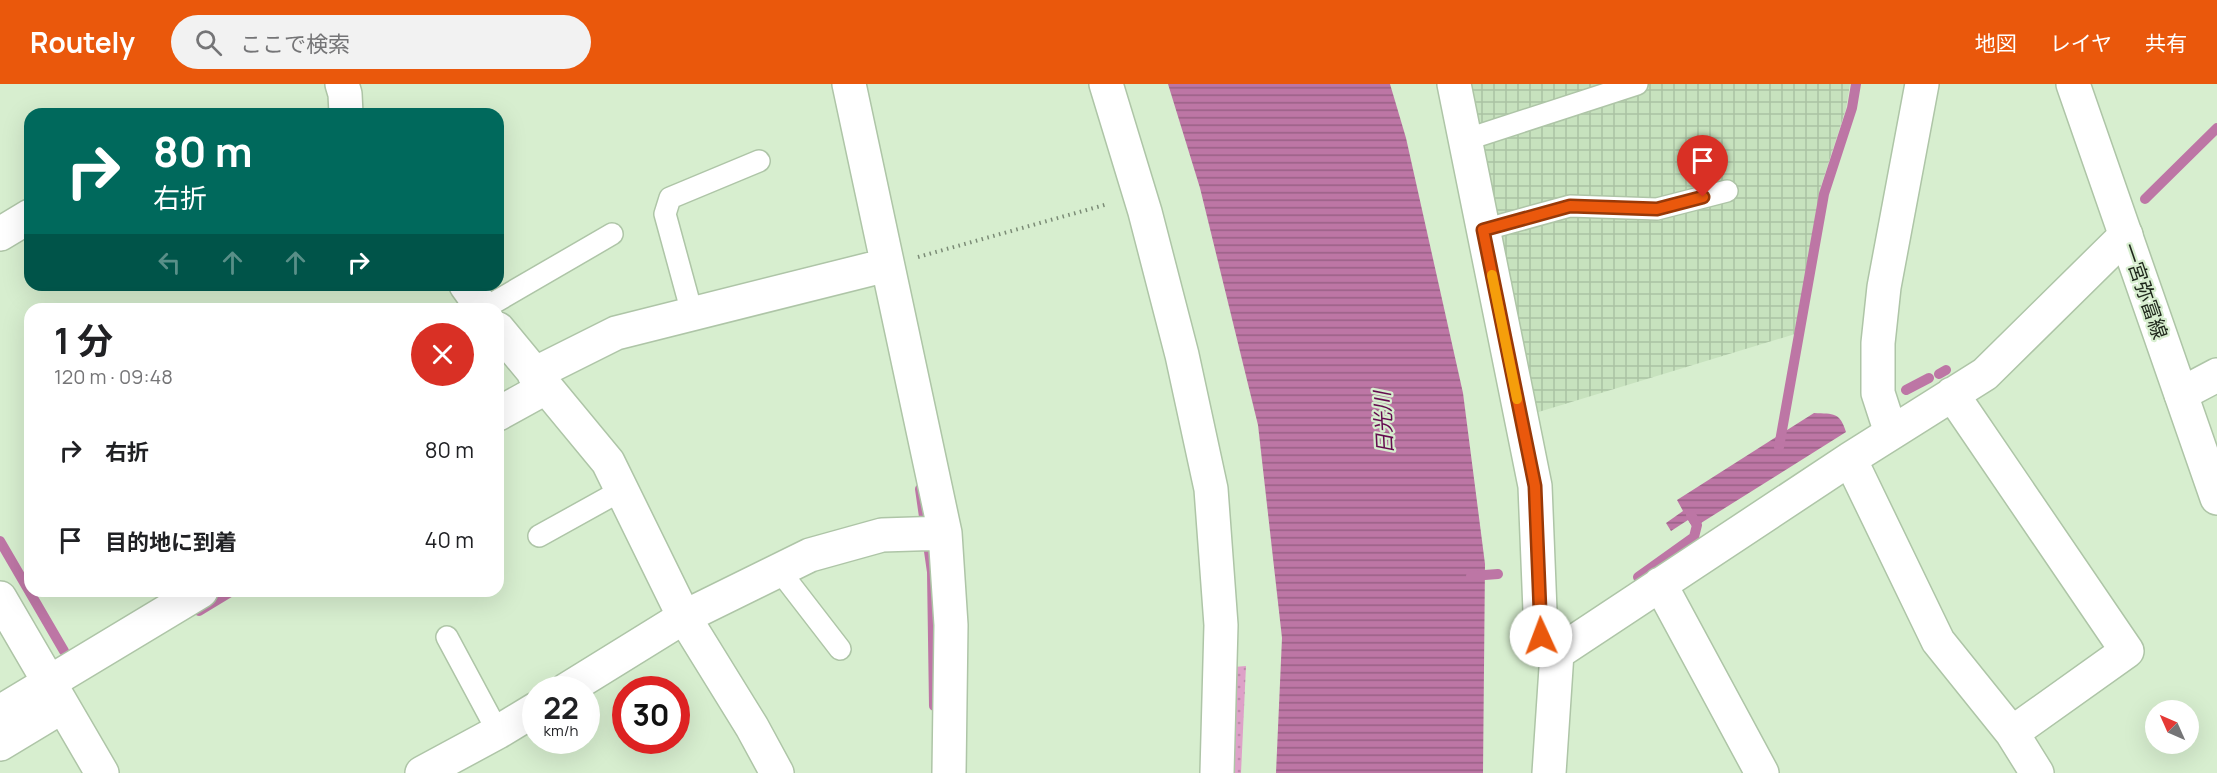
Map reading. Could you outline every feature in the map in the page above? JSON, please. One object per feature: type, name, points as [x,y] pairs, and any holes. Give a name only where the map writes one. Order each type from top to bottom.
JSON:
[{"type":"street","points":[[849,84],[876,268],[951,626],[949,773]]},
{"type":"street","points":[[1106,84],[1145,212],[1182,355],[1211,489],[1221,625],[1217,773]]},
{"type":"street","points":[[1454,84],[1535,486],[1541,636],[1557,653],[1549,773]]},
{"type":"street","points":[[1891,433],[1878,393],[1878,343],[1884,287],[1922,84]]},
{"type":"street","name":"一宮弥富線","points":[[2073,84],[2217,498]]},
{"type":"street","points":[[0,234],[24,220]]},
{"type":"street","points":[[1557,653],[1850,459],[1985,374],[2126,235]]},
{"type":"street","points":[[504,409],[540,381],[616,333],[876,268]]},
{"type":"street","points":[[504,336],[608,462],[684,617],[752,726],[772,768]]},
{"type":"street","points":[[2181,394],[2217,375]]},
{"type":"street","points":[[1952,394],[2127,651],[2012,733]]},
{"type":"street","points":[[1850,459],[1938,641],[2012,733],[2037,773]]},
{"type":"street","points":[[589,676],[684,617],[810,555],[882,535],[931,533]]},
{"type":"street","points":[[1660,584],[1762,773]]},
{"type":"street","points":[[0,744],[56,694],[193,597]]},
{"type":"street","points":[[0,598],[102,773]]},
{"type":"street","points":[[0,712],[56,694]]},
{"type":"street","points":[[422,773],[522,717]]},
{"type":"lane","points":[[1465,140],[1637,84]]},
{"type":"lane","points":[[692,313],[665,214],[670,198],[759,160]]},
{"type":"lane","points":[[1483,230],[1570,206],[1657,209],[1726,191]]},
{"type":"lane","points":[[493,303],[612,234]]},
{"type":"lane","points":[[539,536],[622,490]]},
{"type":"lane","points":[[779,570],[840,649]]},
{"type":"lane","points":[[447,637],[498,732]]},
{"type":"path","points":[[876,268],[1116,202]]},
{"type":"shaded area","points":[[1463,84],[1850,84],[1846,109],[1821,186],[1795,334],[1532,414]]},
{"type":"shaded area","points":[[1246,666],[1241,773],[1228,773],[1234,667]]},
{"type":"water","name":"日光川","points":[[1168,84],[1390,84],[1406,138],[1463,393],[1485,564],[1483,773],[1276,773],[1282,638],[1258,425],[1200,188]]},
{"type":"water","points":[[1814,413],[1839,417],[1846,432],[1693,528],[1688,520],[1671,531],[1666,523],[1683,511],[1677,500]]},
{"type":"waterway","points":[[1779,447],[1824,194],[1852,108],[1856,84]]},
{"type":"waterway","points":[[2145,199],[2217,128]]},
{"type":"waterway","points":[[1939,374],[1946,370]]},
{"type":"waterway","points":[[1906,390],[1929,378]]},
{"type":"waterway","points":[[920,489],[932,572],[934,706]]},
{"type":"waterway","points":[[1638,577],[1694,537],[1697,525],[1691,515]]},
{"type":"waterway","points":[[0,541],[24,582]]},
{"type":"waterway","points":[[1471,576],[1498,574]]},
{"type":"waterway","points":[[33,597],[64,651]]},
{"type":"waterway","points":[[199,611],[222,597]]},
{"type":"slow traffic","points":[[1492,275],[1517,399]]},
{"type":"route","points":[[1541,636],[1535,486],[1483,230],[1570,206],[1657,209],[1703,197]]}]
